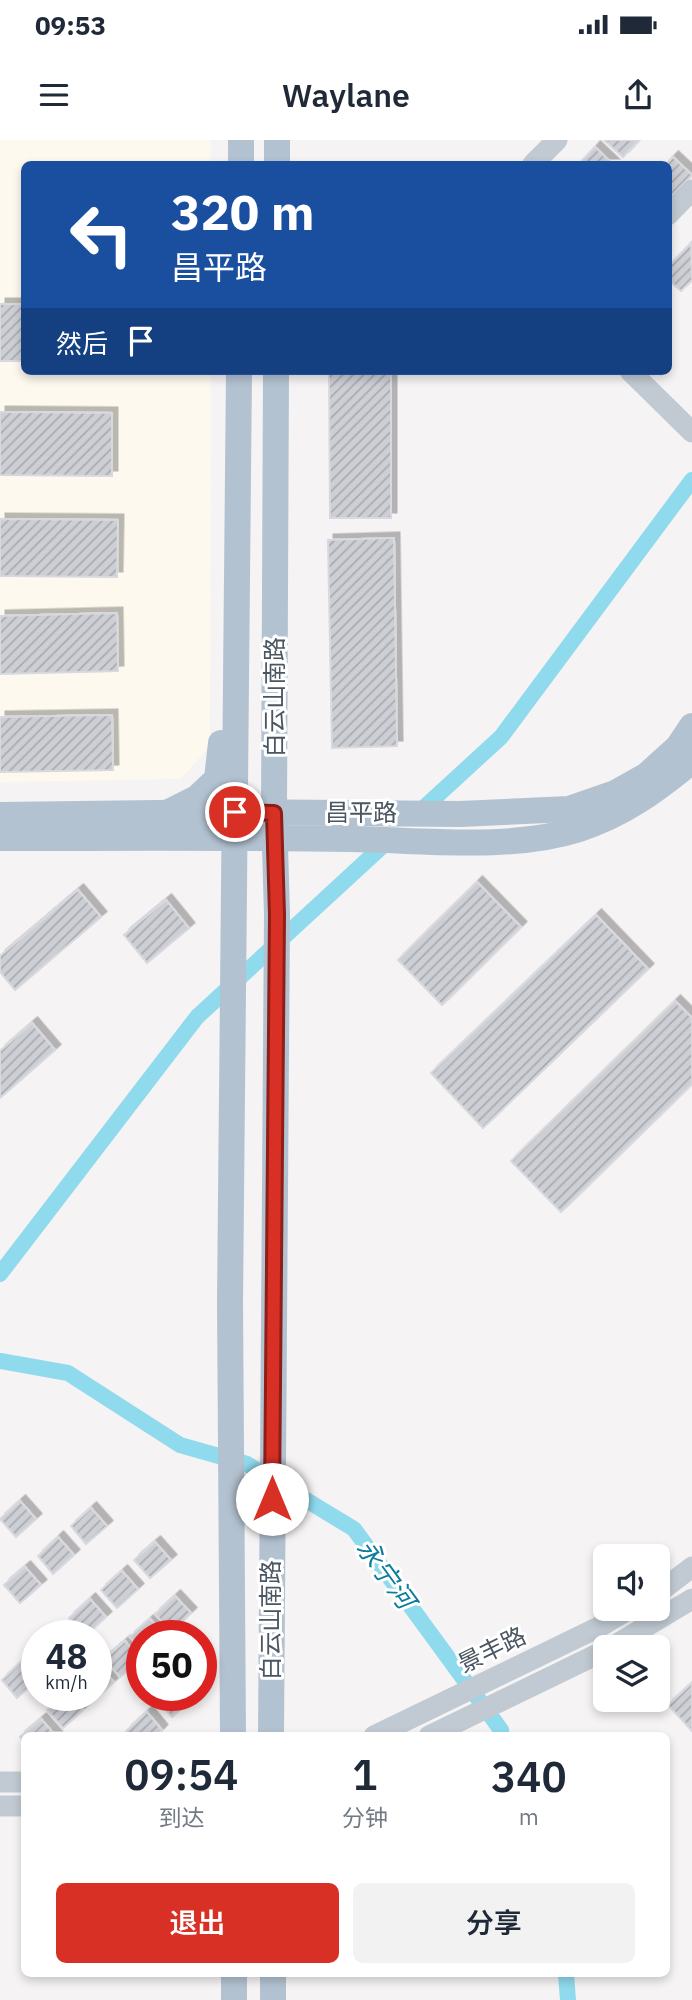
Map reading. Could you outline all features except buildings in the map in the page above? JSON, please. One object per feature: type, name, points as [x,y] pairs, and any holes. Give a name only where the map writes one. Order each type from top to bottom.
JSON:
[{"type":"main road","points":[[241,161],[242,140]]},
{"type":"main road","points":[[277,140],[277,161]]},
{"type":"main road","name":"白云山南路","points":[[233,1732],[233,1040],[239,375]]},
{"type":"main road","name":"白云山南路","points":[[271,1732],[277,915],[274,825],[276,375]]},
{"type":"main road","points":[[167,813],[197,798],[217,779],[220,770],[223,650],[237,611]]},
{"type":"main road","name":"昌平路","points":[[0,838],[274,825],[385,813],[460,814],[569,809],[615,793],[647,775],[678,747],[692,726]]},
{"type":"main road","name":"昌平路","points":[[274,825],[361,839],[433,843],[525,839],[578,830],[621,813],[656,791],[692,761]]},
{"type":"main road","name":"昌平路","points":[[0,815],[167,813],[235,825]]},
{"type":"main road","points":[[234,1977],[234,2000]]},
{"type":"main road","points":[[273,1977],[273,2000]]},
{"type":"street","points":[[536,161],[557,140]]},
{"type":"street","points":[[672,211],[692,190]]},
{"type":"street","points":[[634,375],[692,432]]},
{"type":"street","points":[[670,1584],[692,1567]]},
{"type":"street","points":[[632,1635],[692,1599]]},
{"type":"street","name":"景丰路","points":[[382,1732],[609,1621]]},
{"type":"street","points":[[438,1732],[593,1657]]},
{"type":"street","points":[[0,1782],[21,1782]]},
{"type":"street","points":[[0,1806],[21,1806]]},
{"type":"shaded area","points":[[0,140],[211,140],[211,161],[21,161],[21,375],[211,375],[210,746],[181,779],[0,782]]},
{"type":"waterway","points":[[416,815],[501,737],[692,480]]},
{"type":"waterway","points":[[0,1274],[197,1017],[389,840]]},
{"type":"waterway","name":"永宁河","points":[[0,1361],[68,1373],[180,1445],[247,1464],[354,1529],[501,1732]]},
{"type":"waterway","name":"永宁河","points":[[566,1977],[568,2000]]},
{"type":"route","points":[[235,812],[274,813],[277,915],[272,1499]]}]
